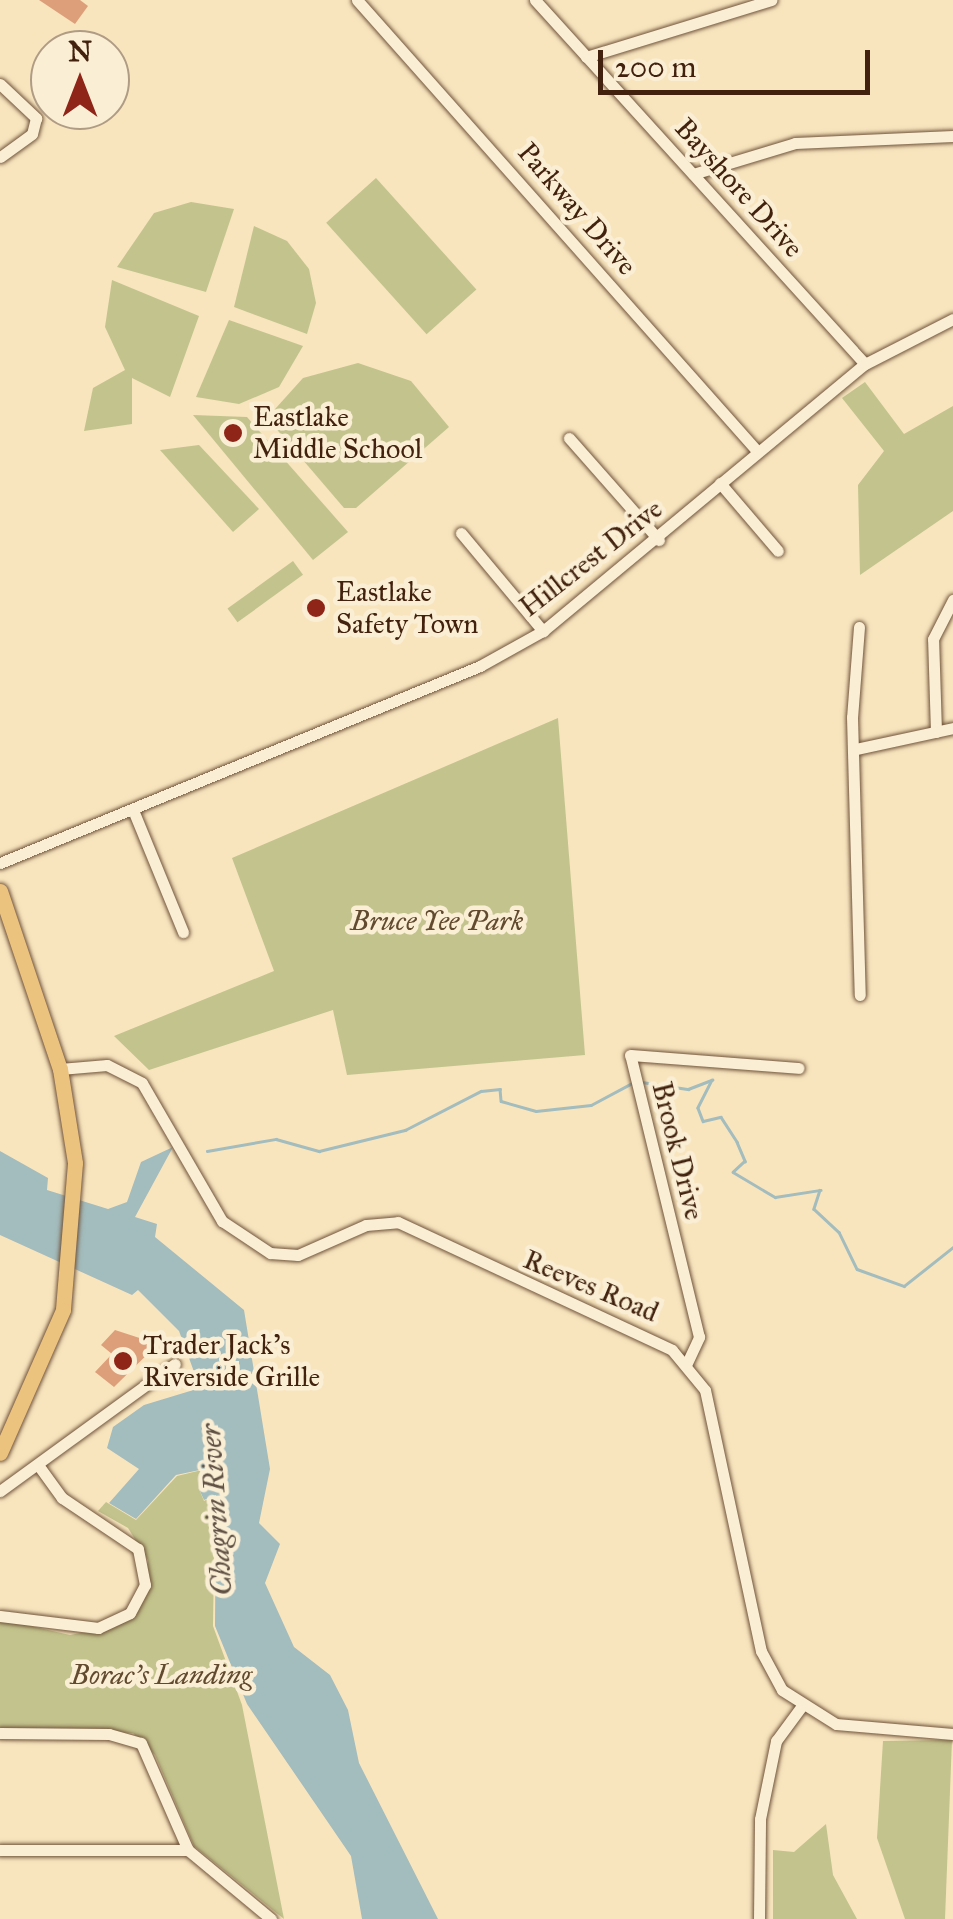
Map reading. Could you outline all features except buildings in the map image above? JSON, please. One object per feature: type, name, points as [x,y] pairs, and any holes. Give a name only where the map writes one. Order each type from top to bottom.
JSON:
[{"type":"main road","points":[[0,891],[60,1069],[74,1163],[63,1310],[0,1453]]},
{"type":"street","name":"Parkway Drive","points":[[358,0],[758,452]]},
{"type":"street","name":"Bayshore Drive","points":[[535,0],[865,364]]},
{"type":"street","points":[[586,57],[771,0]]},
{"type":"street","points":[[0,84],[36,118],[32,134],[0,157]]},
{"type":"street","points":[[692,174],[795,143],[953,136]]},
{"type":"street","name":"Hillcrest Drive","points":[[0,863],[480,666],[543,631],[658,540],[720,483],[865,364],[953,319]]},
{"type":"street","points":[[569,438],[658,540]]},
{"type":"street","points":[[720,483],[778,550]]},
{"type":"street","points":[[461,533],[543,631]]},
{"type":"street","points":[[936,732],[934,639],[953,600]]},
{"type":"street","points":[[859,627],[856,749],[860,994]]},
{"type":"street","points":[[856,749],[953,728]]},
{"type":"street","points":[[133,810],[183,932]]},
{"type":"street","name":"Brook Drive","points":[[687,1363],[698,1337],[630,1055],[798,1068]]},
{"type":"street","name":"Reeves Road","points":[[60,1069],[107,1065],[156,1096],[206,1196],[242,1240],[298,1255],[366,1225],[424,1229],[687,1363]]},
{"type":"street","points":[[687,1363],[718,1439],[761,1651],[801,1707],[856,1728],[953,1734]]},
{"type":"street","points":[[0,1491],[175,1364]]},
{"type":"street","points":[[0,1616],[56,1630],[118,1622],[144,1584],[138,1549],[62,1498],[38,1466]]},
{"type":"street","points":[[760,1919],[760,1819],[776,1741],[801,1707]]},
{"type":"street","points":[[0,1734],[125,1735],[158,1768],[188,1850],[271,1919]]},
{"type":"street","points":[[0,1850],[188,1850]]},
{"type":"green space","points":[[376,178],[476,289],[427,334],[326,223]]},
{"type":"green space","points":[[191,202],[234,209],[206,292],[117,267],[154,213]]},
{"type":"green space","points":[[254,226],[287,241],[309,269],[316,303],[307,334],[234,307]]},
{"type":"green space","points":[[112,280],[199,316],[170,397],[132,378],[132,424],[84,431],[93,388],[125,370],[105,327]]},
{"type":"green space","points":[[229,320],[303,346],[279,387],[239,404],[196,397]]},
{"type":"green space","points":[[358,363],[411,381],[449,427],[356,508],[344,508],[267,418],[303,378]]},
{"type":"green space","points":[[865,382],[904,434],[953,406],[953,511],[860,575],[858,485],[884,451],[842,398]]},
{"type":"green space","points":[[193,415],[247,417],[348,532],[313,560]]},
{"type":"green space","points":[[199,445],[259,509],[233,532],[160,450]]},
{"type":"green space","points":[[293,561],[303,575],[237,622],[227,609]]},
{"type":"green space","name":"Bruce Yee Park","points":[[558,718],[585,1055],[347,1075],[333,1010],[149,1070],[114,1036],[274,971],[232,858]]},
{"type":"green space","name":"Borac's Landing","points":[[206,1469],[214,1481],[199,1489],[204,1501],[215,1495],[213,1626],[242,1705],[284,1919],[194,1846],[155,1755],[133,1733],[0,1729],[0,1619],[70,1635],[116,1626],[144,1601],[148,1560],[128,1528],[98,1511],[106,1502],[136,1520],[177,1476]]},
{"type":"green space","points":[[952,1740],[945,1919],[905,1919],[877,1838],[883,1741]]},
{"type":"green space","points":[[826,1824],[833,1875],[857,1919],[773,1919],[773,1850],[794,1852]]},
{"type":"water","name":"Chagrin River","points":[[173,1147],[135,1217],[157,1224],[155,1237],[244,1310],[270,1469],[259,1523],[280,1544],[265,1583],[294,1647],[330,1675],[348,1710],[359,1763],[438,1919],[362,1919],[351,1856],[247,1704],[215,1626],[216,1495],[204,1500],[199,1489],[214,1481],[214,1467],[176,1475],[136,1519],[109,1503],[139,1469],[107,1448],[113,1427],[144,1405],[200,1388],[179,1331],[138,1290],[132,1295],[0,1235],[0,1151],[48,1178],[47,1190],[108,1209],[127,1202],[141,1162]]},
{"type":"waterway","points":[[642,1082],[688,1089],[712,1080],[698,1108],[703,1121],[721,1117],[737,1142],[745,1161],[733,1172],[775,1197],[820,1190],[814,1209],[839,1232],[857,1269],[904,1286],[953,1247]]},
{"type":"waterway","points":[[207,1151],[276,1139],[319,1151],[405,1130],[481,1091],[500,1089],[501,1101],[536,1111],[591,1105],[634,1082]]},
{"type":"place","name":"Eastlake Middle School","points":[[233,433]]},
{"type":"place","name":"Eastlake Safety Town","points":[[316,608]]},
{"type":"place","name":"Trader Jack's Riverside Grille","points":[[123,1361]]}]
